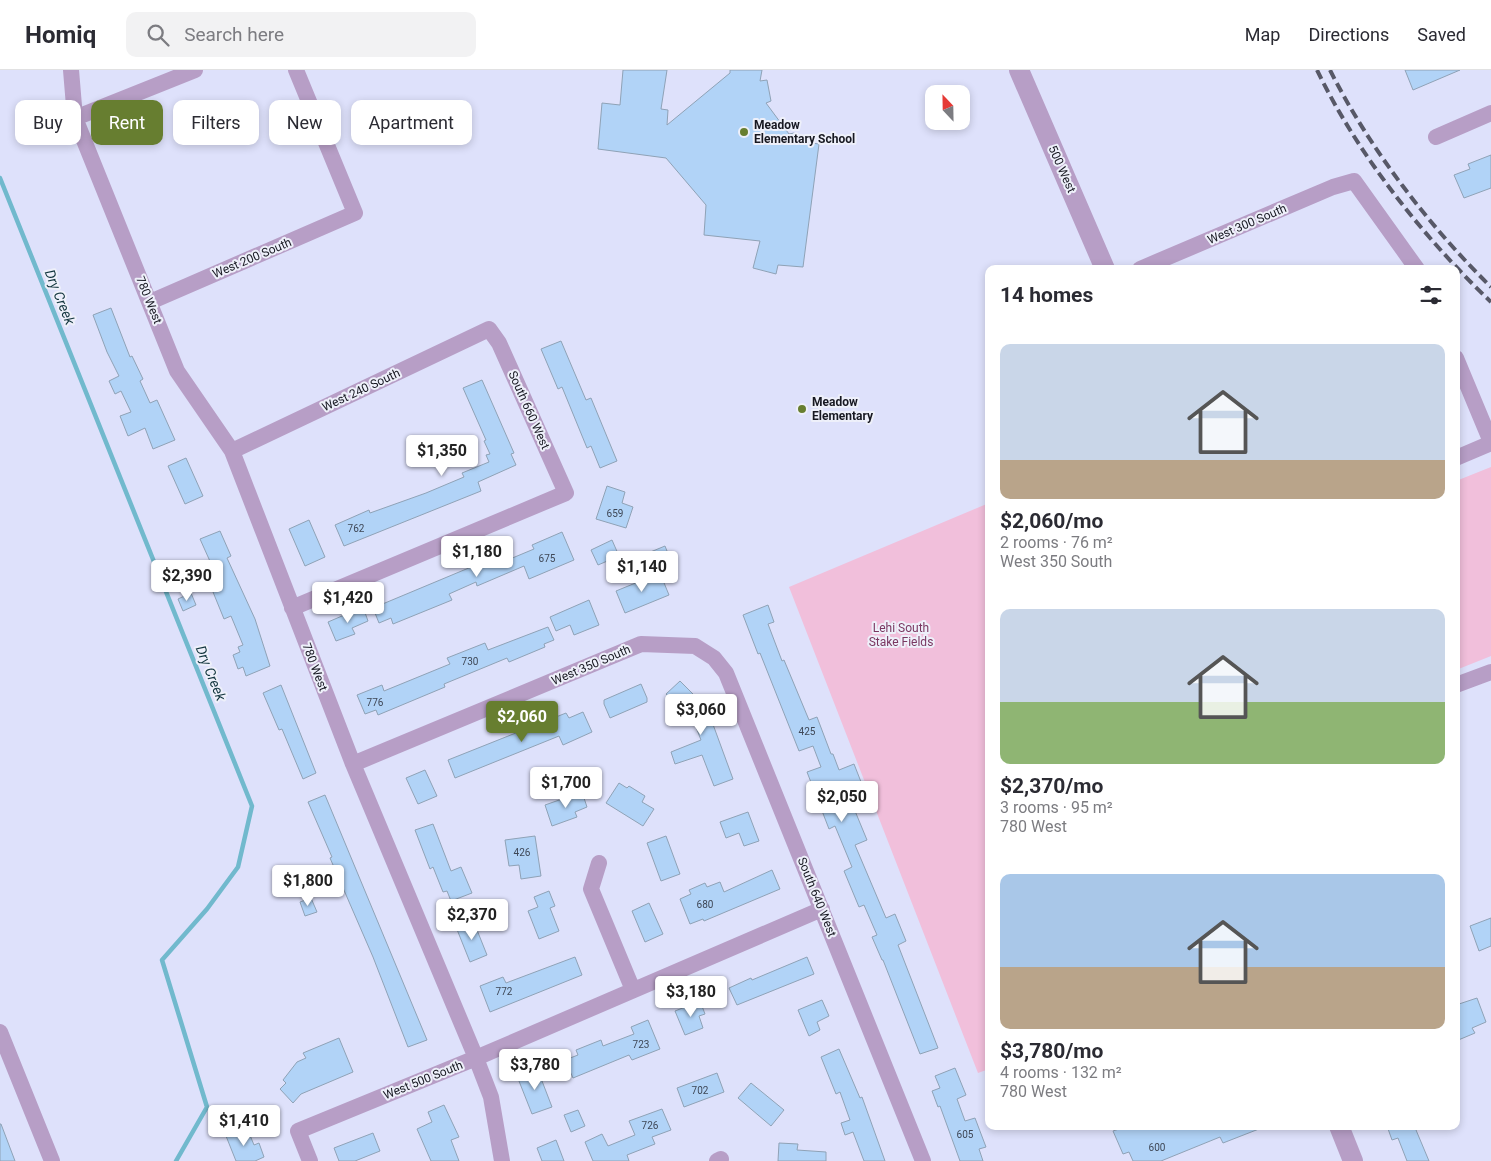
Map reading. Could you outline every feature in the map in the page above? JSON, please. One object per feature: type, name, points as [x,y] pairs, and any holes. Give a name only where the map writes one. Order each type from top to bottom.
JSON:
[{"type":"street","name":"780 West","points":[[71,70],[74,100]]},
{"type":"street","points":[[81,116],[195,70]]},
{"type":"street","name":"West 200 South","points":[[150,302],[355,213],[296,70]]},
{"type":"street","name":"500 West","points":[[1019,70],[1103,265]]},
{"type":"street","points":[[1436,137],[1491,113]]},
{"type":"street","name":"780 West","points":[[81,133],[178,371],[232,451],[353,764],[491,1097],[502,1161]]},
{"type":"street","name":"West 300 South","points":[[1149,265],[1333,187],[1354,181],[1414,265]]},
{"type":"street","name":"West 240 South","points":[[232,451],[489,329]]},
{"type":"street","name":"South 660 West","points":[[292,608],[566,493],[499,343],[489,329]]},
{"type":"street","points":[[1460,368],[1491,443],[1460,456]]},
{"type":"street","name":"West 350 South","points":[[353,764],[641,644],[695,646]]},
{"type":"street","name":"South 640 West","points":[[695,646],[714,658],[726,673],[923,1161]]},
{"type":"street","points":[[1460,684],[1491,672]]},
{"type":"street","points":[[599,863],[591,889],[633,990]]},
{"type":"street","name":"West 500 South","points":[[310,1161],[298,1131],[476,1058],[822,909]]},
{"type":"street","points":[[0,1032],[52,1161]]},
{"type":"street","points":[[1341,1130],[1353,1161]]},
{"type":"green space","points":[[1491,467],[1491,656],[1460,668],[1460,479]]},
{"type":"green space","name":"Lehi South Stake Fields","points":[[985,505],[985,1070],[978,1073],[789,587]]},
{"type":"building","points":[[623,70],[667,70],[661,109],[668,110],[667,125],[730,73],[730,70],[762,70],[760,81],[767,80],[771,101],[766,103],[789,134],[794,133],[800,136],[804,142],[819,144],[803,267],[778,265],[776,274],[753,268],[760,241],[704,235],[706,205],[666,158],[598,149],[602,103],[620,105]]},
{"type":"building","points":[[1405,70],[1460,70],[1413,90]]},
{"type":"building","points":[[1491,155],[1491,188],[1464,198],[1454,175],[1470,169],[1468,164]]},
{"type":"building","points":[[111,308],[130,357],[132,356],[143,379],[140,381],[150,403],[157,400],[175,440],[153,449],[145,428],[128,436],[120,416],[131,412],[121,391],[115,394],[109,381],[119,376],[107,352],[93,315]]},
{"type":"building","points":[[561,341],[586,400],[591,398],[617,461],[600,468],[591,446],[587,448],[562,387],[558,389],[541,349]]},
{"type":"building","points":[[482,380],[514,453],[511,454],[516,465],[478,482],[481,491],[344,546],[335,525],[369,510],[370,513],[426,493],[464,477],[462,473],[489,462],[486,455],[490,454],[484,441],[486,440],[463,388]]},
{"type":"building","points":[[186,458],[203,496],[185,504],[168,466]]},
{"type":"building","points":[[607,486],[625,492],[622,503],[633,507],[626,528],[596,519]]},
{"type":"building","points":[[309,520],[325,557],[305,566],[289,529]]},
{"type":"building","points":[[220,531],[231,556],[227,558],[255,619],[270,666],[246,676],[243,667],[238,669],[233,655],[240,652],[238,647],[243,645],[231,616],[224,619],[213,592],[222,588],[200,539]]},
{"type":"building","points":[[562,532],[574,560],[529,579],[524,566],[477,586],[476,582],[449,594],[452,600],[393,624],[391,618],[379,623],[373,608],[507,552],[510,559],[534,549],[532,545]]},
{"type":"building","points":[[612,540],[619,556],[598,565],[591,550]]},
{"type":"building","points":[[665,546],[671,561],[654,567],[648,553]]},
{"type":"building","points":[[660,573],[669,595],[625,613],[616,591]]},
{"type":"building","points":[[191,593],[196,605],[183,611],[178,599]]},
{"type":"building","points":[[589,600],[599,625],[574,635],[570,625],[556,631],[550,617]]},
{"type":"building","points":[[768,605],[774,622],[768,624],[782,661],[784,660],[809,720],[817,717],[839,770],[854,764],[863,787],[848,794],[867,840],[855,845],[886,918],[895,914],[906,941],[898,945],[938,1048],[920,1054],[872,937],[877,935],[864,905],[859,907],[844,871],[852,867],[835,826],[829,829],[807,772],[821,767],[813,746],[799,751],[743,615]]},
{"type":"building","points":[[363,607],[368,621],[352,628],[355,634],[336,641],[328,622]]},
{"type":"building","points":[[548,627],[554,640],[544,644],[545,647],[509,662],[507,658],[444,684],[445,687],[378,715],[376,710],[365,714],[357,695],[382,685],[384,691],[450,664],[447,658],[485,643],[488,650]]},
{"type":"building","points":[[680,681],[707,708],[733,779],[714,786],[702,755],[675,764],[671,752],[701,740],[694,722],[666,694]]},
{"type":"building","points":[[641,684],[647,702],[610,718],[604,700]]},
{"type":"building","points":[[281,685],[316,773],[303,779],[282,729],[279,730],[263,693]]},
{"type":"building","points":[[583,712],[592,732],[563,745],[559,736],[455,778],[448,760],[566,713],[569,718]]},
{"type":"building","points":[[425,770],[437,796],[418,804],[406,778]]},
{"type":"building","points":[[619,783],[627,788],[629,786],[645,796],[642,802],[654,809],[643,826],[606,803]]},
{"type":"building","points":[[582,792],[587,807],[575,812],[577,817],[552,826],[545,805]]},
{"type":"building","points":[[325,795],[427,1040],[408,1047],[373,957],[308,802]]},
{"type":"building","points":[[748,812],[759,841],[744,846],[739,833],[726,838],[720,822]]},
{"type":"building","points":[[433,824],[451,871],[461,867],[472,893],[451,901],[447,891],[443,892],[433,867],[430,869],[415,830]]},
{"type":"building","points":[[535,836],[541,876],[521,879],[519,865],[509,866],[505,840]]},
{"type":"building","points":[[666,836],[680,874],[661,881],[647,843]]},
{"type":"building","points":[[772,870],[780,889],[704,921],[703,919],[690,924],[680,899],[691,894],[689,890],[705,883],[707,887],[720,882],[724,892]]},
{"type":"building","points":[[549,891],[555,906],[550,908],[559,931],[539,939],[528,911],[538,907],[534,897]]},
{"type":"building","points":[[311,898],[317,912],[305,916],[300,902]]},
{"type":"building","points":[[649,903],[663,934],[645,942],[632,911]]},
{"type":"building","points":[[1491,918],[1491,946],[1479,951],[1470,926]]},
{"type":"building","points":[[473,920],[487,955],[470,962],[456,927]]},
{"type":"building","points":[[575,957],[582,975],[490,1012],[480,986],[503,977],[506,983]]},
{"type":"building","points":[[807,957],[814,974],[737,1005],[729,988]]},
{"type":"building","points":[[1477,998],[1486,1022],[1472,1028],[1475,1033],[1460,1039],[1460,1004]]},
{"type":"building","points":[[822,1000],[829,1016],[817,1022],[820,1030],[809,1036],[798,1010]]},
{"type":"building","points":[[700,1001],[705,1014],[699,1016],[703,1028],[685,1035],[675,1011]]},
{"type":"building","points":[[648,1020],[660,1049],[632,1060],[629,1055],[573,1078],[565,1060],[578,1055],[576,1050],[601,1040],[603,1046],[634,1034],[631,1027]]},
{"type":"building","points":[[339,1038],[353,1072],[301,1094],[293,1103],[280,1089],[286,1083],[283,1080],[297,1062],[306,1058],[303,1053]]},
{"type":"building","points":[[839,1049],[860,1098],[862,1097],[885,1161],[864,1161],[853,1132],[845,1135],[841,1123],[850,1120],[840,1092],[836,1094],[821,1057]]},
{"type":"building","points":[[537,1068],[552,1107],[532,1114],[517,1076]]},
{"type":"building","points":[[955,1068],[966,1095],[957,1099],[965,1121],[975,1118],[986,1147],[979,1149],[983,1161],[960,1161],[940,1106],[938,1107],[932,1091],[940,1088],[935,1076]]},
{"type":"building","points":[[717,1073],[724,1092],[684,1107],[677,1088]]},
{"type":"building","points":[[751,1083],[784,1110],[771,1126],[738,1098]]},
{"type":"building","points":[[444,1105],[459,1137],[451,1140],[459,1161],[431,1161],[417,1129],[432,1122],[428,1112]]},
{"type":"building","points":[[662,1109],[671,1130],[652,1137],[655,1144],[627,1155],[629,1161],[593,1161],[585,1142],[602,1134],[608,1146],[635,1135],[629,1121]]},
{"type":"building","points":[[578,1110],[585,1126],[571,1132],[564,1115]]},
{"type":"building","points":[[1,1124],[15,1161],[0,1161]]},
{"type":"building","points":[[247,1128],[254,1145],[259,1143],[264,1157],[255,1161],[236,1161],[226,1136]]},
{"type":"building","points":[[1256,1130],[1223,1143],[1220,1137],[1161,1161],[1133,1161],[1129,1152],[1123,1154],[1113,1131]]},
{"type":"building","points":[[1388,1130],[1416,1130],[1429,1161],[1407,1161],[1398,1138],[1392,1140]]},
{"type":"building","points":[[373,1133],[380,1151],[355,1161],[339,1161],[334,1148]]},
{"type":"building","points":[[556,1140],[564,1161],[542,1161],[537,1148]]},
{"type":"building","points":[[779,1143],[798,1144],[797,1150],[826,1152],[826,1161],[778,1161]]},
{"type":"waterway","name":"Dry Creek","points":[[0,178],[252,806],[238,867],[207,909],[162,960],[207,1107],[176,1161]]},
{"type":"railway","points":[[1317,70],[1333,102],[1372,164],[1394,194],[1455,265]]},
{"type":"railway","points":[[1330,70],[1363,128],[1402,185],[1445,238],[1491,287]]},
{"type":"railway","points":[[1460,271],[1491,302]]},
{"type":"place","name":"Meadow Elementary School","points":[[744,132]]},
{"type":"place","name":"Meadow Elementary","points":[[802,409]]}]
